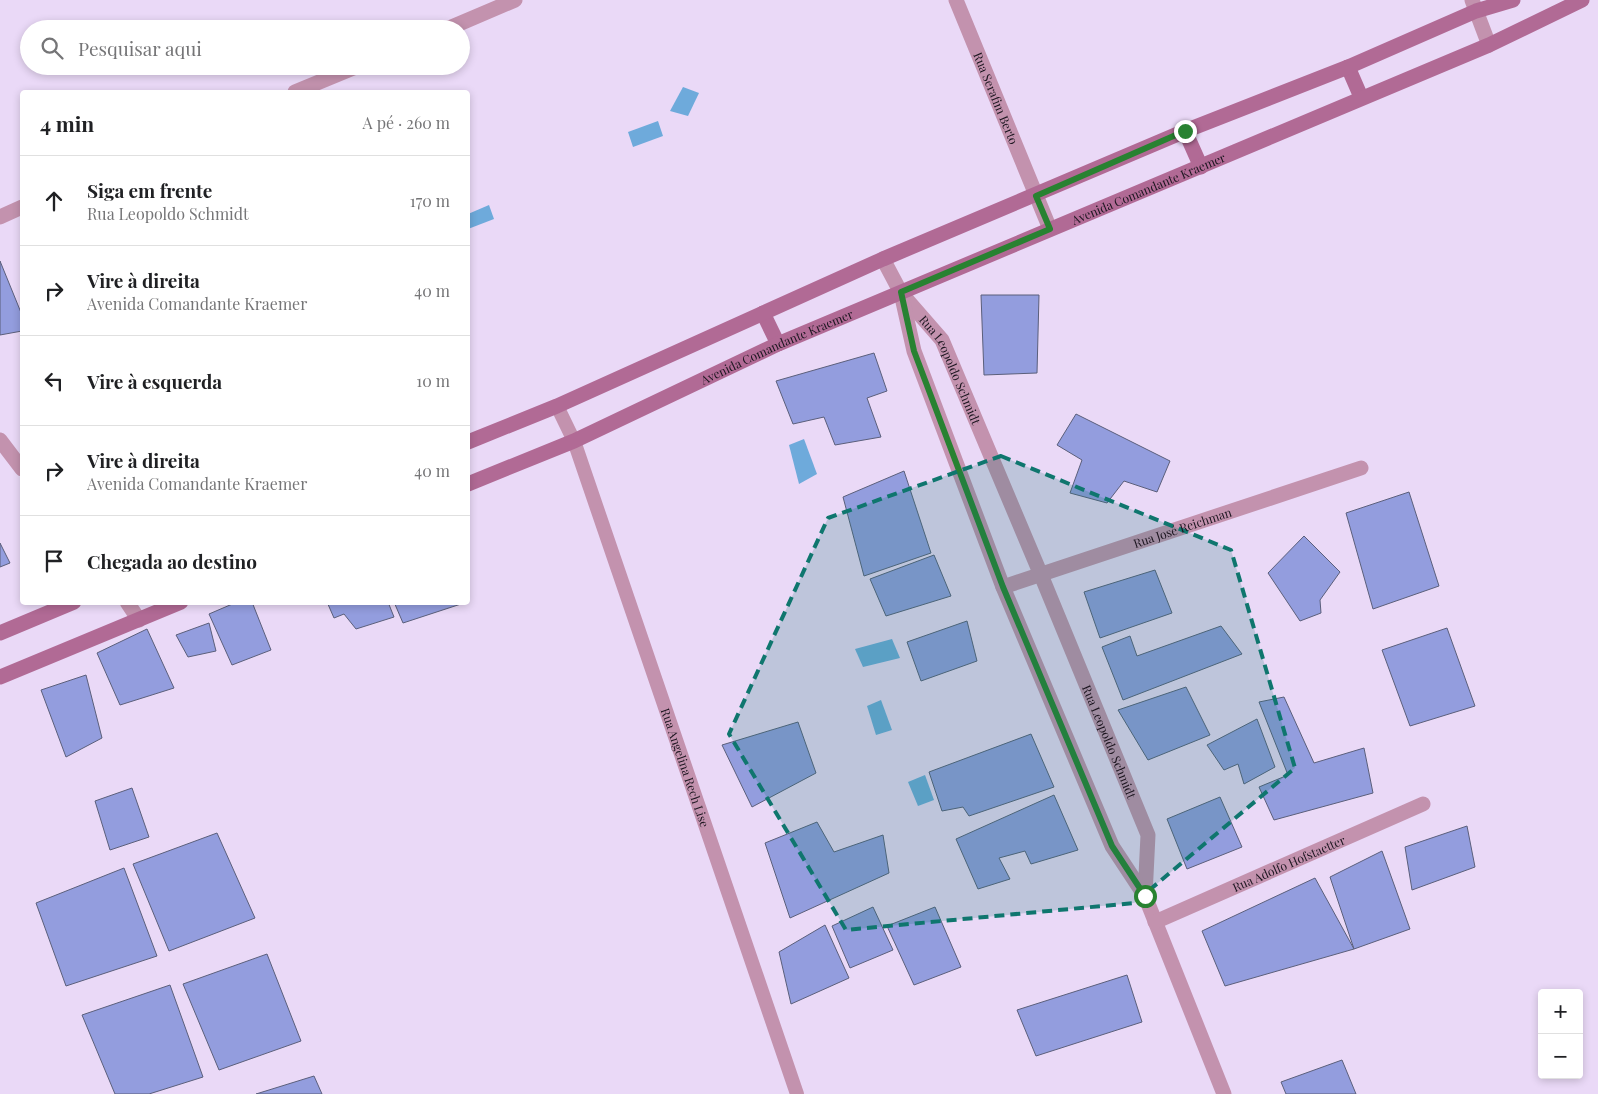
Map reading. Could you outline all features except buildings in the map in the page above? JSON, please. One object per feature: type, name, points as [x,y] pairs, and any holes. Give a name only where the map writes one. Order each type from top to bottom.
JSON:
[{"type":"main road","points":[[470,441],[557,406],[883,259],[1036,196],[1185,131],[1348,68],[1474,6],[1513,0]]},
{"type":"main road","name":"Avenida Comandante Kraemer","points":[[470,483],[574,442],[778,344],[1201,167],[1361,97],[1489,45],[1582,0]]},
{"type":"main road","points":[[1348,68],[1361,97]]},
{"type":"main road","points":[[1185,131],[1201,167]]},
{"type":"main road","points":[[763,313],[778,344]]},
{"type":"main road","points":[[0,633],[67,605]]},
{"type":"main road","points":[[0,677],[174,605]]},
{"type":"street","points":[[468,20],[515,0]]},
{"type":"street","name":"Rua Serafim Berto","points":[[956,0],[1050,229]]},
{"type":"street","points":[[1474,6],[1489,45]]},
{"type":"street","points":[[300,90],[336,75]]},
{"type":"street","points":[[0,217],[20,208]]},
{"type":"street","points":[[883,259],[901,292]]},
{"type":"street","name":"Rua Leopoldo Schmidt","points":[[901,292],[942,340],[1148,835],[1145,896]]},
{"type":"street","name":"Rua Leopoldo Schmidt","points":[[901,292],[914,351],[1003,587],[1112,846],[1145,896],[1224,1094]]},
{"type":"street","points":[[0,440],[20,465]]},
{"type":"street","name":"Rua José Reichman","points":[[1003,587],[1361,468]]},
{"type":"street","points":[[129,605],[139,620]]},
{"type":"street","name":"Rua Adolfo Hofstaetter","points":[[1155,922],[1423,804]]},
{"type":"lane","name":"Rua Angelina Rech Lise","points":[[557,406],[574,442],[797,1094]]},
{"type":"highlighted area","points":[[1001,456],[1231,550],[1295,768],[1134,903],[846,930],[729,734],[828,518]]},
{"type":"water","points":[[683,87],[699,93],[688,116],[670,111]]},
{"type":"water","points":[[658,121],[663,136],[633,147],[628,132]]},
{"type":"water","points":[[489,205],[494,219],[470,228],[470,213]]},
{"type":"water","points":[[804,439],[817,474],[799,484],[789,445]]},
{"type":"water","points":[[892,639],[900,658],[863,667],[855,649]]},
{"type":"water","points":[[881,700],[892,730],[876,735],[867,706]]},
{"type":"water","points":[[925,775],[934,800],[918,806],[908,782]]},
{"type":"route","points":[[1145,896],[1112,846],[1003,587],[914,351],[901,292],[1050,229],[1036,196],[1185,131]]}]
